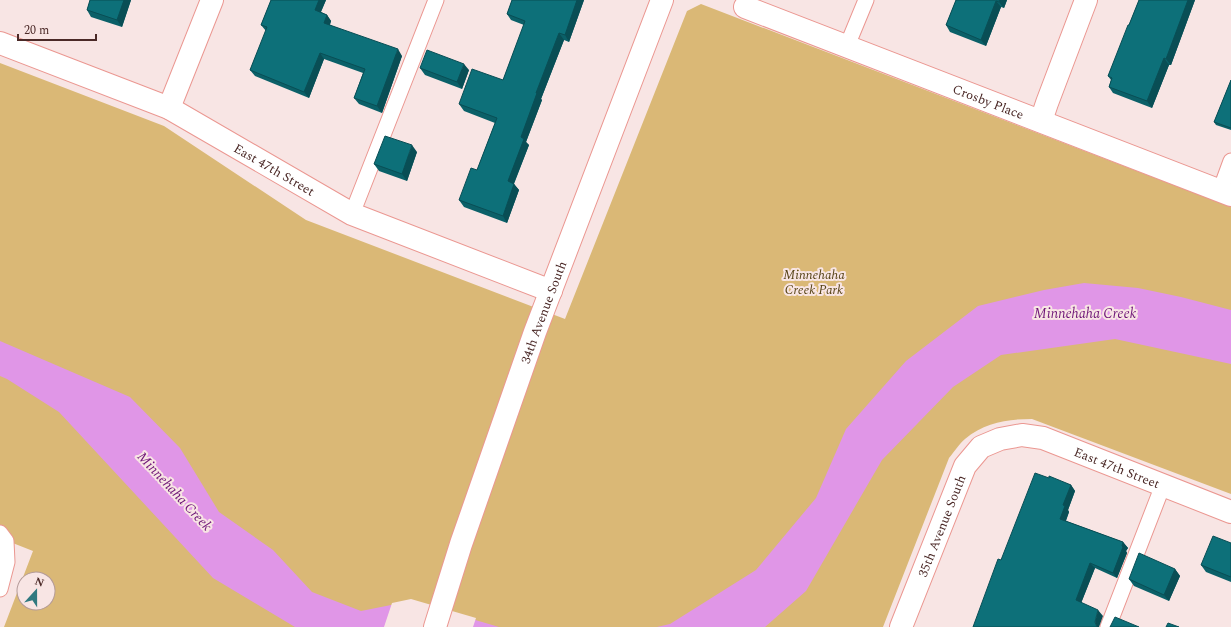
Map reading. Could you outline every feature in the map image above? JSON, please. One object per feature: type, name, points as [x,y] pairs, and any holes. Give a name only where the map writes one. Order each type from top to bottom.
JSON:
[{"type":"street","points":[[169,108],[212,0]]},
{"type":"street","name":"34th Avenue South","points":[[435,627],[461,544],[534,332],[662,0]]},
{"type":"street","points":[[1041,121],[1086,0]]},
{"type":"street","name":"Crosby Place","points":[[745,7],[1225,193]]},
{"type":"street","name":"East 47th Street","points":[[0,43],[169,108],[352,214],[551,291]]},
{"type":"street","name":"East 47th Street","points":[[1000,439],[1022,435],[1043,438],[1231,512]]},
{"type":"street","name":"35th Avenue South","points":[[901,627],[965,466],[981,447],[1000,439]]},
{"type":"lane","points":[[352,214],[436,0]]},
{"type":"lane","points":[[847,46],[866,0]]},
{"type":"lane","points":[[1225,193],[1231,161]]},
{"type":"lane","points":[[1108,627],[1163,485]]},
{"type":"lane","points":[[0,533],[6,541],[7,562],[0,588]]},
{"type":"green space","name":"Minnehaha Creek Park","points":[[701,4],[1231,207],[1231,494],[1032,419],[1014,420],[989,425],[973,433],[963,441],[949,458],[883,627],[4,627],[16,596],[16,611],[56,611],[56,571],[25,571],[33,551],[0,538],[0,63],[164,126],[306,220],[565,319],[687,11]]},
{"type":"water","name":"Minnehaha Creek","points":[[1084,283],[1138,288],[1231,310],[1231,364],[1115,339],[1001,355],[953,387],[882,460],[806,591],[765,627],[657,627],[670,624],[756,570],[816,498],[846,429],[906,361],[978,306],[1044,290]]},
{"type":"water","name":"Minnehaha Creek","points":[[0,341],[130,397],[180,448],[219,512],[273,550],[312,592],[361,611],[411,601],[499,627],[295,627],[213,578],[59,412],[0,376]]},
{"type":"pier","points":[[411,599],[476,618],[473,627],[384,627],[392,603]]},
{"type":"building","points":[[90,0],[124,0],[117,20],[87,10]]},
{"type":"building","points":[[271,0],[319,0],[315,10],[327,15],[324,23],[398,49],[377,106],[354,98],[365,69],[320,53],[304,92],[250,70],[267,27],[261,25]]},
{"type":"building","points":[[512,0],[577,0],[565,35],[559,33],[536,93],[521,137],[524,139],[508,181],[514,184],[503,216],[459,200],[471,168],[477,170],[497,118],[459,104],[472,69],[503,80],[525,21],[507,14]]},
{"type":"building","points":[[956,0],[1000,0],[999,2],[996,1],[981,40],[946,25]]},
{"type":"building","points":[[1139,0],[1188,0],[1166,59],[1164,58],[1147,101],[1109,87],[1112,78],[1108,76]]},
{"type":"building","points":[[427,50],[464,64],[457,82],[420,68]]},
{"type":"building","points":[[1231,80],[1231,128],[1214,122]]},
{"type":"building","points":[[385,136],[412,145],[402,174],[374,164]]},
{"type":"building","points":[[1035,473],[1049,478],[1049,476],[1071,485],[1063,505],[1065,506],[1060,519],[1123,542],[1123,547],[1113,573],[1090,563],[1076,600],[1098,610],[1095,622],[1097,627],[973,627],[998,559],[1001,560]]},
{"type":"building","points":[[1213,536],[1231,543],[1231,577],[1201,565]]},
{"type":"building","points":[[1139,553],[1175,569],[1164,595],[1129,579]]},
{"type":"building","points":[[1115,617],[1139,627],[1110,627]]},
{"type":"building","points":[[1168,623],[1179,627],[1166,627]]}]
